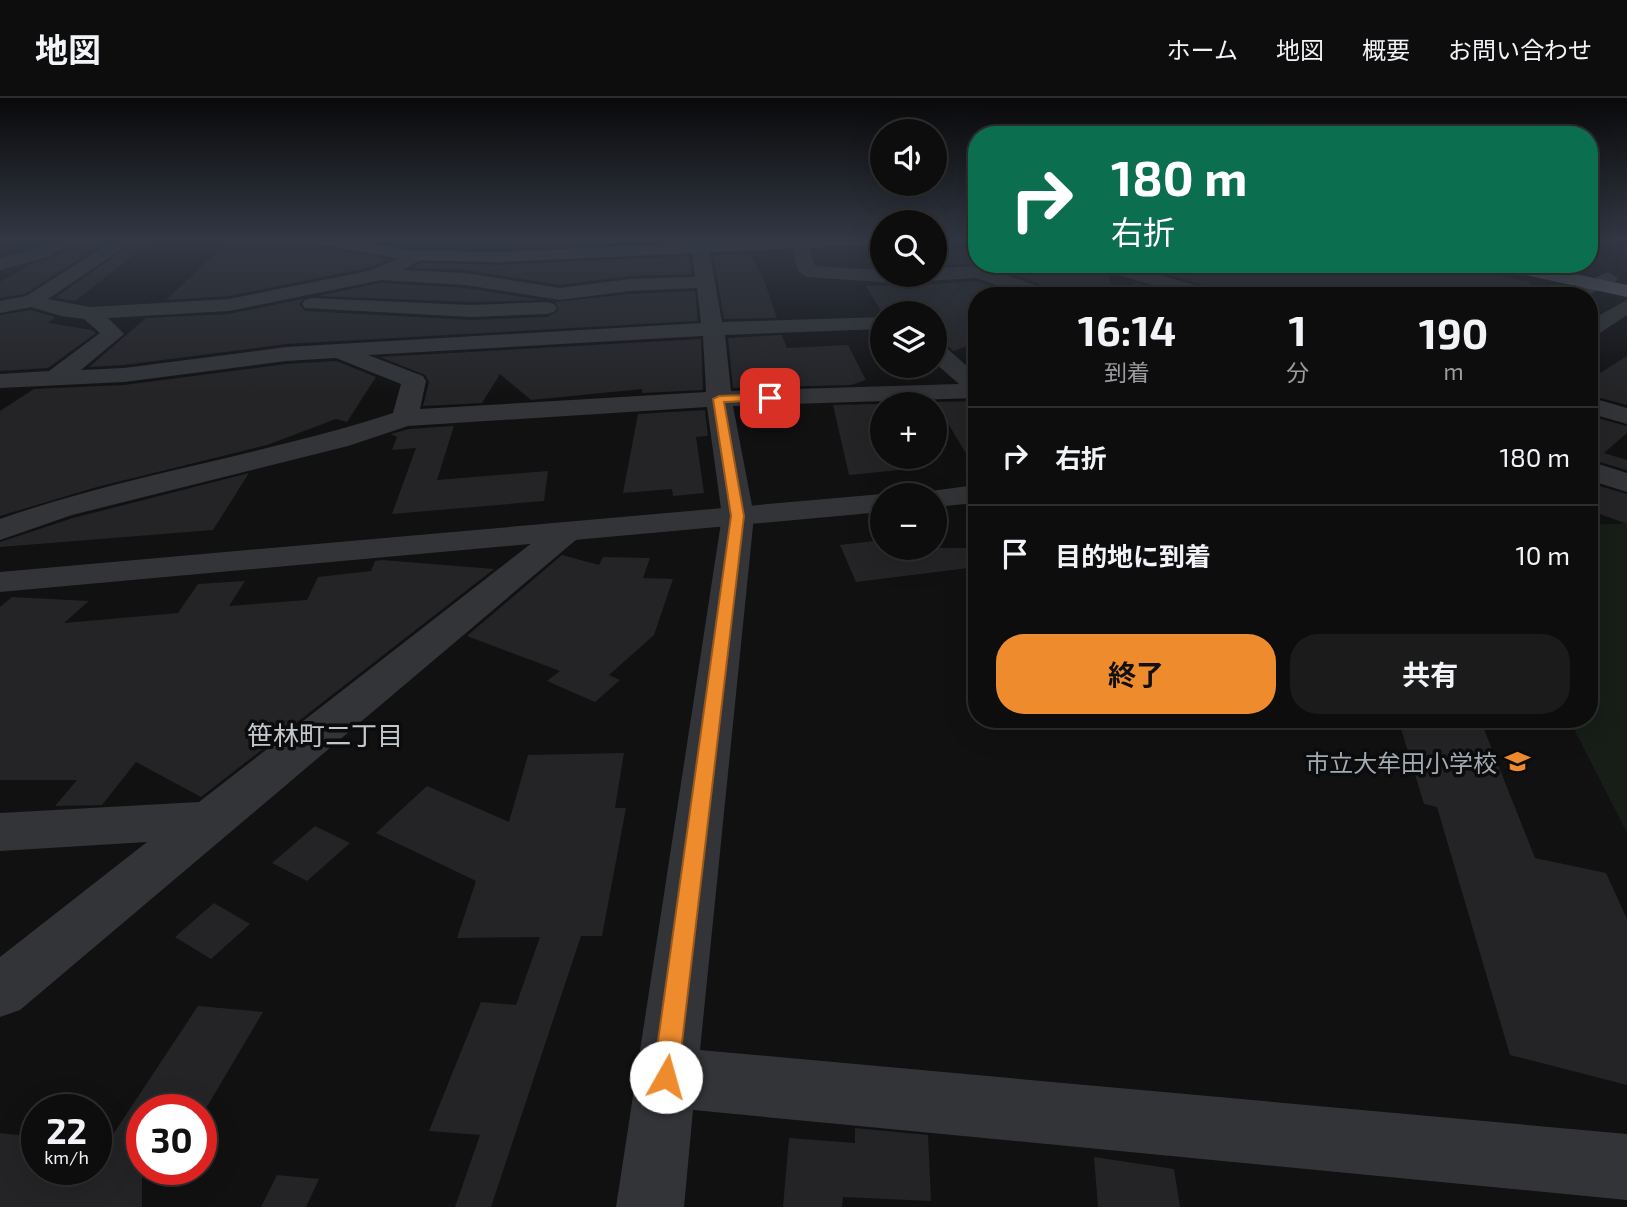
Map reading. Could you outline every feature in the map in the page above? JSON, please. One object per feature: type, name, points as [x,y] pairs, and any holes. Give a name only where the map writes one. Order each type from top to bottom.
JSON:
[{"type":"street","points":[[0,307],[28,292],[61,310],[90,313],[229,305],[325,292]]},
{"type":"street","points":[[546,292],[559,294],[576,292]]},
{"type":"street","points":[[650,1207],[738,516],[719,399],[716,349],[707,292]]},
{"type":"street","points":[[898,292],[900,301]]},
{"type":"street","points":[[316,295],[471,311],[555,308]]},
{"type":"street","points":[[295,337],[316,295]]},
{"type":"street","points":[[1598,324],[1627,306]]},
{"type":"street","points":[[54,379],[113,334],[90,313]]},
{"type":"street","points":[[334,351],[711,329],[870,323]]},
{"type":"street","points":[[0,381],[124,375],[295,337],[414,380],[405,418]]},
{"type":"street","points":[[947,361],[968,381]]},
{"type":"street","points":[[0,530],[61,508],[338,440],[405,418],[719,399],[968,388]]},
{"type":"street","points":[[1598,408],[1627,416]]},
{"type":"street","points":[[1598,473],[1627,483]]},
{"type":"street","points":[[947,497],[968,495]]},
{"type":"street","points":[[0,582],[870,504]]},
{"type":"street","points":[[0,991],[566,532]]},
{"type":"street","points":[[0,832],[211,820]]},
{"type":"street","points":[[666,1077],[1627,1167]]},
{"type":"shaded area","points":[[1627,523],[1627,833],[1574,728],[1598,728],[1598,525]]},
{"type":"building","points":[[0,292],[28,292],[25,294],[0,298]]},
{"type":"building","points":[[64,292],[87,292],[75,301],[55,298]]},
{"type":"building","points":[[175,292],[250,292],[229,296],[166,300]]},
{"type":"building","points":[[339,292],[489,292],[541,300],[471,302],[318,296]]},
{"type":"building","points":[[695,292],[698,321],[286,344],[89,367],[146,318],[229,314],[303,299],[299,304],[305,311],[471,320],[547,317],[559,310],[555,302],[630,294]]},
{"type":"building","points":[[719,292],[768,292],[777,318],[724,319]]},
{"type":"building","points":[[869,292],[968,292],[968,346],[953,351],[947,345],[947,301],[875,301]]},
{"type":"building","points":[[31,310],[55,317],[48,323],[92,330],[96,333],[48,368],[0,371],[0,315]]},
{"type":"building","points":[[782,335],[787,348],[848,345],[866,380],[851,385],[733,388],[728,338]]},
{"type":"building","points":[[701,339],[703,390],[642,393],[642,389],[531,400],[500,374],[482,403],[423,406],[429,382],[425,375],[380,357]]},
{"type":"building","points":[[1627,356],[1627,405],[1598,397],[1598,374]]},
{"type":"building","points":[[336,361],[376,377],[347,422],[336,419],[267,445],[97,487],[0,516],[0,411],[34,389],[124,385],[286,364]]},
{"type":"building","points":[[968,401],[968,457],[947,422],[947,402]]},
{"type":"building","points":[[870,404],[870,469],[910,469],[849,475],[833,405]]},
{"type":"building","points":[[705,410],[708,436],[696,437],[704,493],[673,496],[672,489],[623,493],[638,414]]},
{"type":"building","points":[[1598,418],[1627,426],[1627,433],[1604,453],[1627,460],[1627,470],[1598,462]]},
{"type":"building","points":[[454,426],[437,480],[548,471],[544,501],[392,514],[416,448],[392,450],[397,437],[391,434],[409,429]]},
{"type":"building","points":[[249,473],[213,530],[0,547],[0,542],[73,518]]},
{"type":"building","points":[[1598,486],[1627,494],[1627,524],[1598,513]]},
{"type":"building","points":[[870,541],[870,560],[947,560],[947,548],[968,548],[968,568],[856,582],[840,545]]},
{"type":"building","points":[[562,555],[599,565],[603,557],[650,558],[643,578],[673,579],[654,635],[609,675],[620,680],[595,702],[547,681],[560,671],[467,636]]},
{"type":"building","points":[[375,561],[494,569],[201,797],[136,762],[102,805],[55,806],[77,780],[0,780],[0,607],[12,597],[89,601],[64,623],[178,613],[198,584],[245,581],[229,606],[307,600],[318,577],[371,571]]},
{"type":"building","points":[[1401,728],[1484,728],[1535,858],[1606,873],[1627,919],[1627,1085],[1510,1055],[1437,807],[1424,804]]},
{"type":"building","points":[[624,753],[615,808],[626,808],[602,936],[581,936],[491,1207],[455,1207],[480,1135],[429,1131],[481,1002],[516,1005],[540,937],[457,938],[476,881],[376,833],[427,786],[509,822],[528,755]]},
{"type":"building","points":[[315,826],[350,843],[307,881],[272,863]]},
{"type":"building","points":[[214,903],[250,924],[211,959],[175,937]]},
{"type":"building","points":[[198,1006],[263,1012],[214,1094],[140,1094]]},
{"type":"building","points":[[126,1115],[126,1185],[142,1185],[142,1207],[0,1207],[0,1133],[21,1135],[21,1185],[112,1185],[112,1136]]},
{"type":"building","points":[[855,1128],[928,1135],[931,1201],[843,1197],[842,1207],[783,1207],[789,1138],[855,1143]]},
{"type":"building","points":[[1094,1157],[1174,1169],[1180,1207],[1098,1207]]},
{"type":"building","points":[[277,1175],[319,1179],[306,1207],[261,1207]]},
{"type":"place","name":"市立大牟田小学校","points":[[1517,762]]},
{"type":"district","name":"笹林町二丁目","points":[[325,734]]},
{"type":"route","points":[[666,1077],[738,516],[719,399],[770,398]]}]
